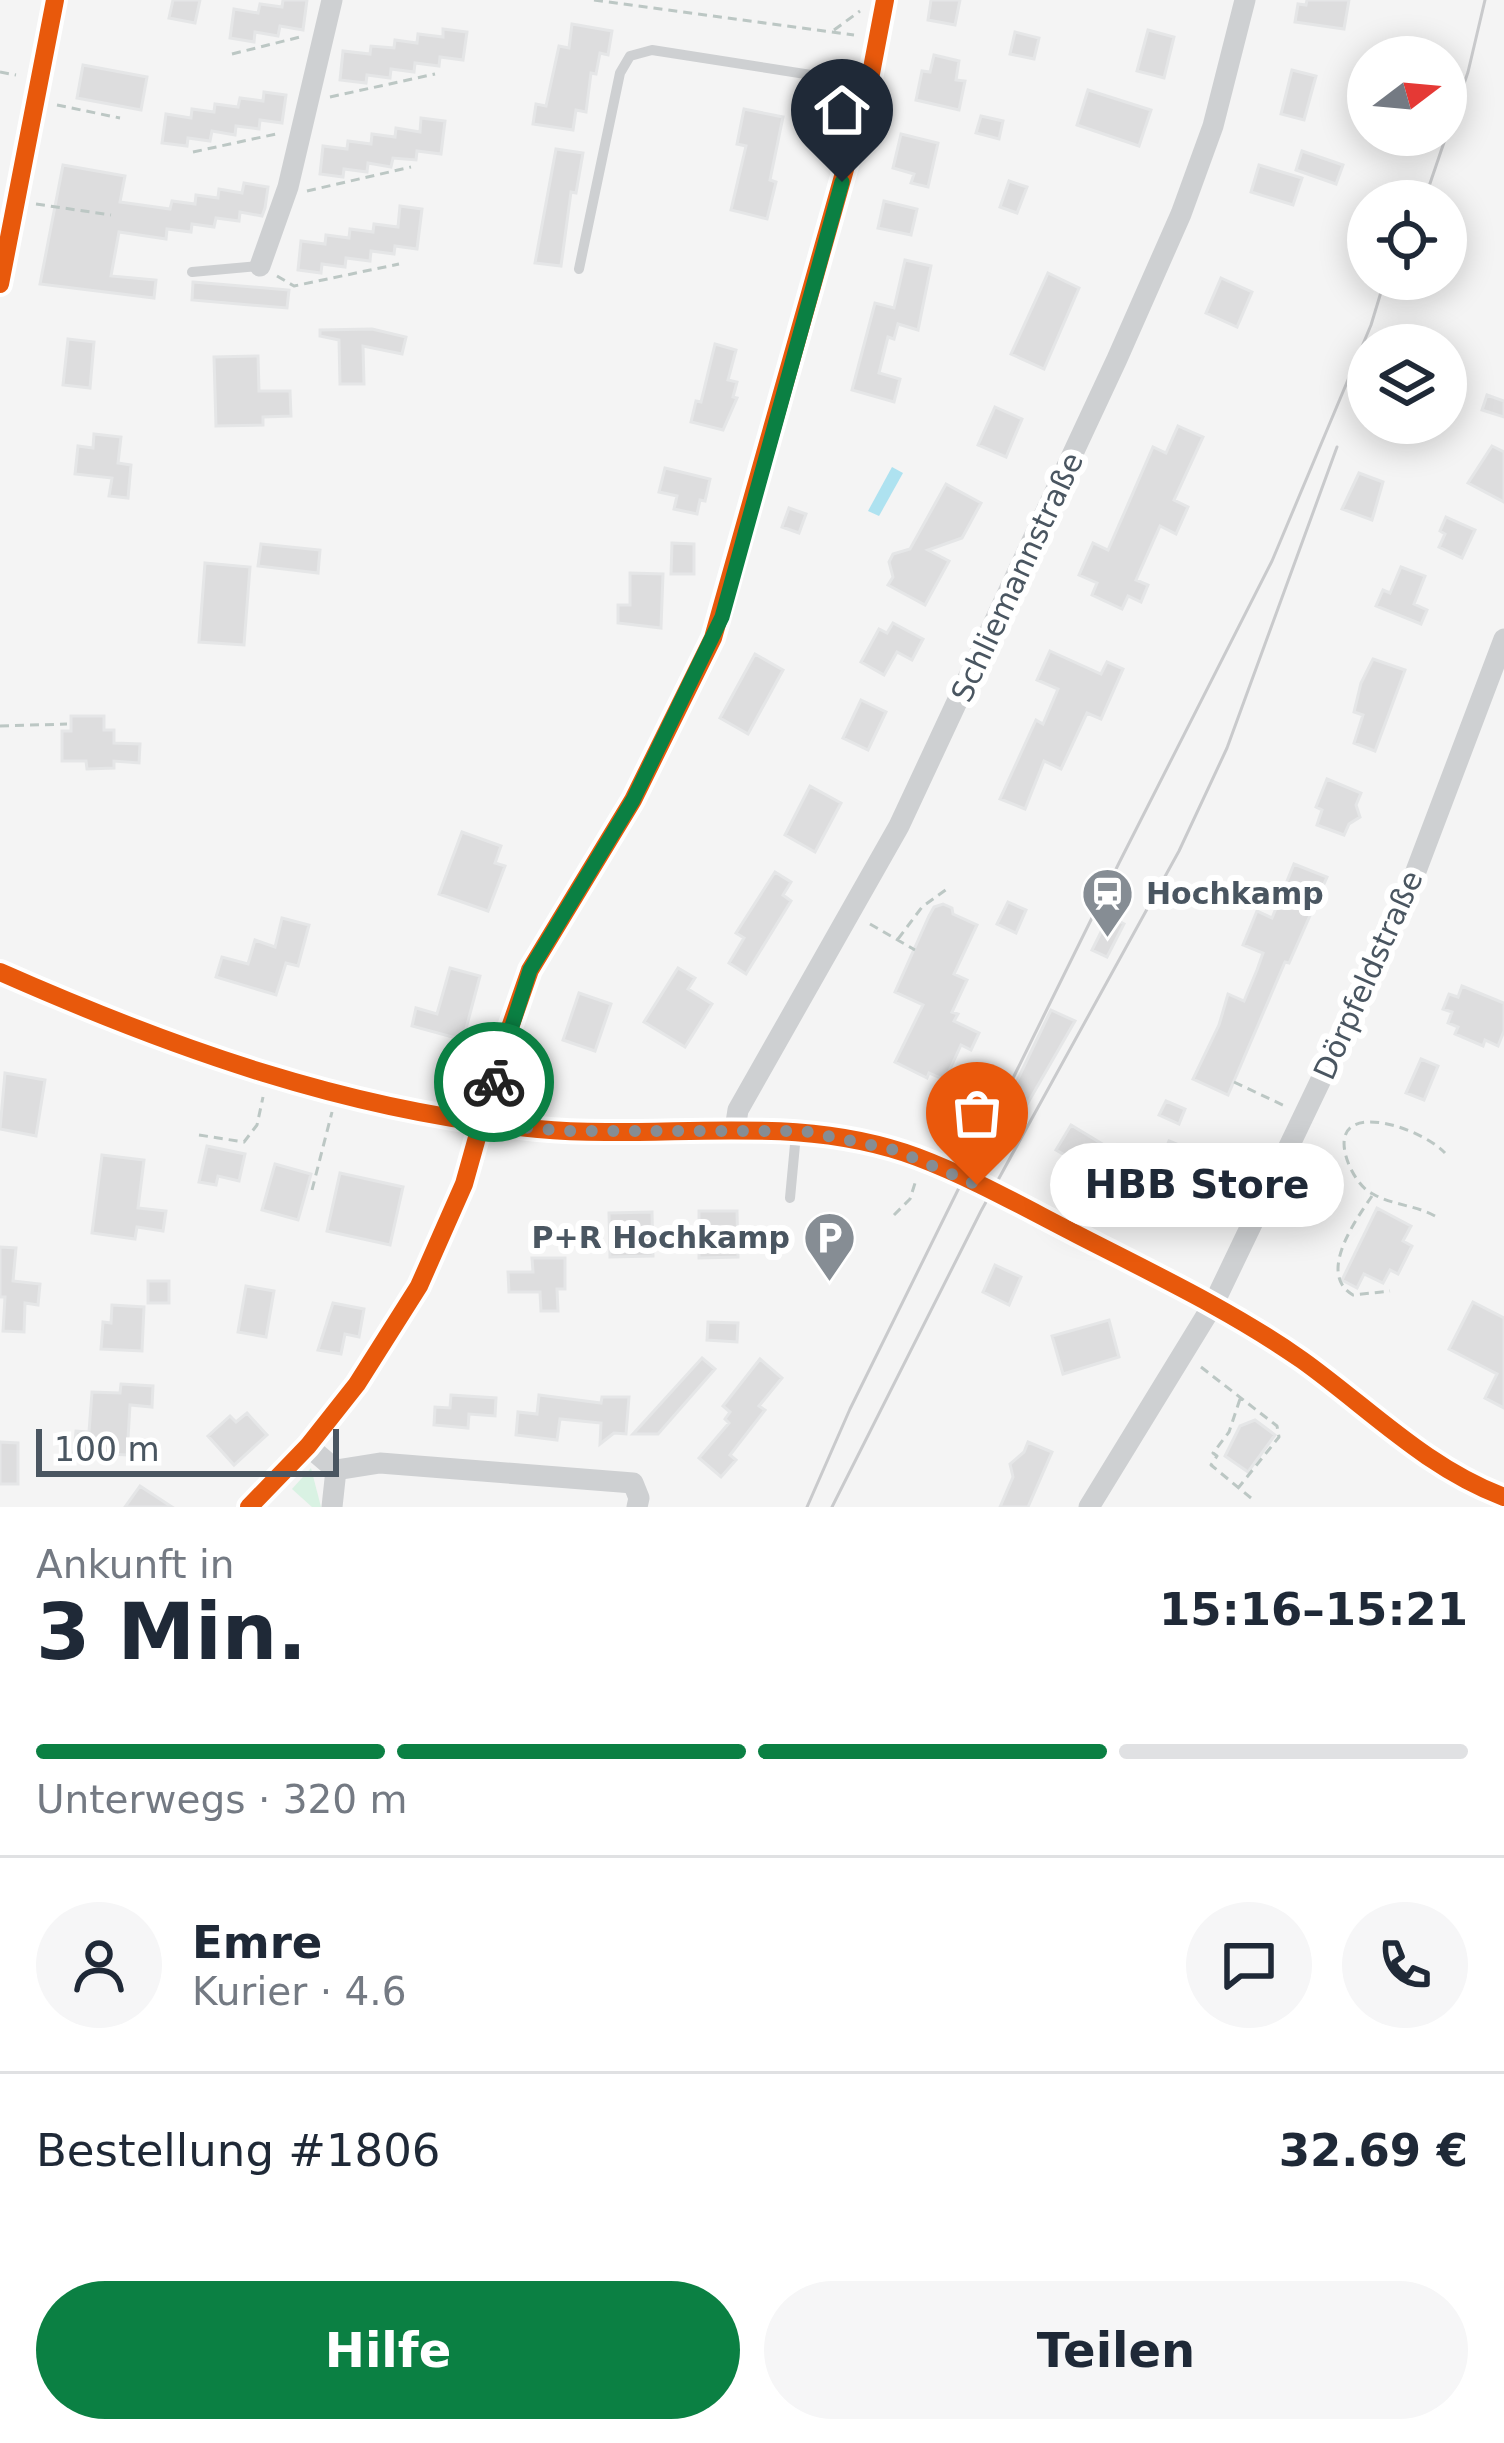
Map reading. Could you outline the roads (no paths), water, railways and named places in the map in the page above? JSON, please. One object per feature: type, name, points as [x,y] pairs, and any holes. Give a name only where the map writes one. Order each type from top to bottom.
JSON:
[{"type":"street","points":[[0,284],[55,0]]},
{"type":"street","points":[[260,266],[288,187],[332,0]]},
{"type":"street","points":[[250,1507],[308,1446],[357,1384],[412,1298],[464,1184],[530,970],[633,800],[722,617],[869,84],[885,0]]},
{"type":"street","name":"Schliemannstraße","points":[[735,1129],[738,1110],[910,805],[1117,359],[1213,126],[1245,0]]},
{"type":"street","name":"Dörpfeldstraße","points":[[1089,1507],[1214,1303],[1350,1019],[1416,871],[1504,639]]},
{"type":"street","points":[[0,972],[138,1030],[287,1081],[484,1124],[567,1131],[796,1130],[919,1157],[1214,1303],[1302,1360],[1441,1467],[1504,1497]]},
{"type":"street","points":[[308,1446],[336,1470],[380,1463],[633,1483],[638,1507]]},
{"type":"street","points":[[332,1507],[336,1470]]},
{"type":"lane","points":[[579,269],[620,73],[637,52],[652,50],[869,84]]},
{"type":"lane","points":[[192,272],[260,266]]},
{"type":"lane","points":[[790,1198],[796,1130]]},
{"type":"water","points":[[892,467],[903,473],[879,516],[868,511]]},
{"type":"tram line","points":[[1431,180],[1468,72],[1485,0]]},
{"type":"tram line","points":[[807,1507],[850,1409],[1272,561],[1379,300]]},
{"type":"tram line","points":[[832,1507],[981,1211],[1179,851],[1227,748],[1337,447]]},
{"type":"place","name":"Hochkamp","points":[[1107,939]]},
{"type":"place","name":"HBB Store","points":[[977,1185]]},
{"type":"place","name":"P+R Hochkamp","points":[[829,1283]]}]
